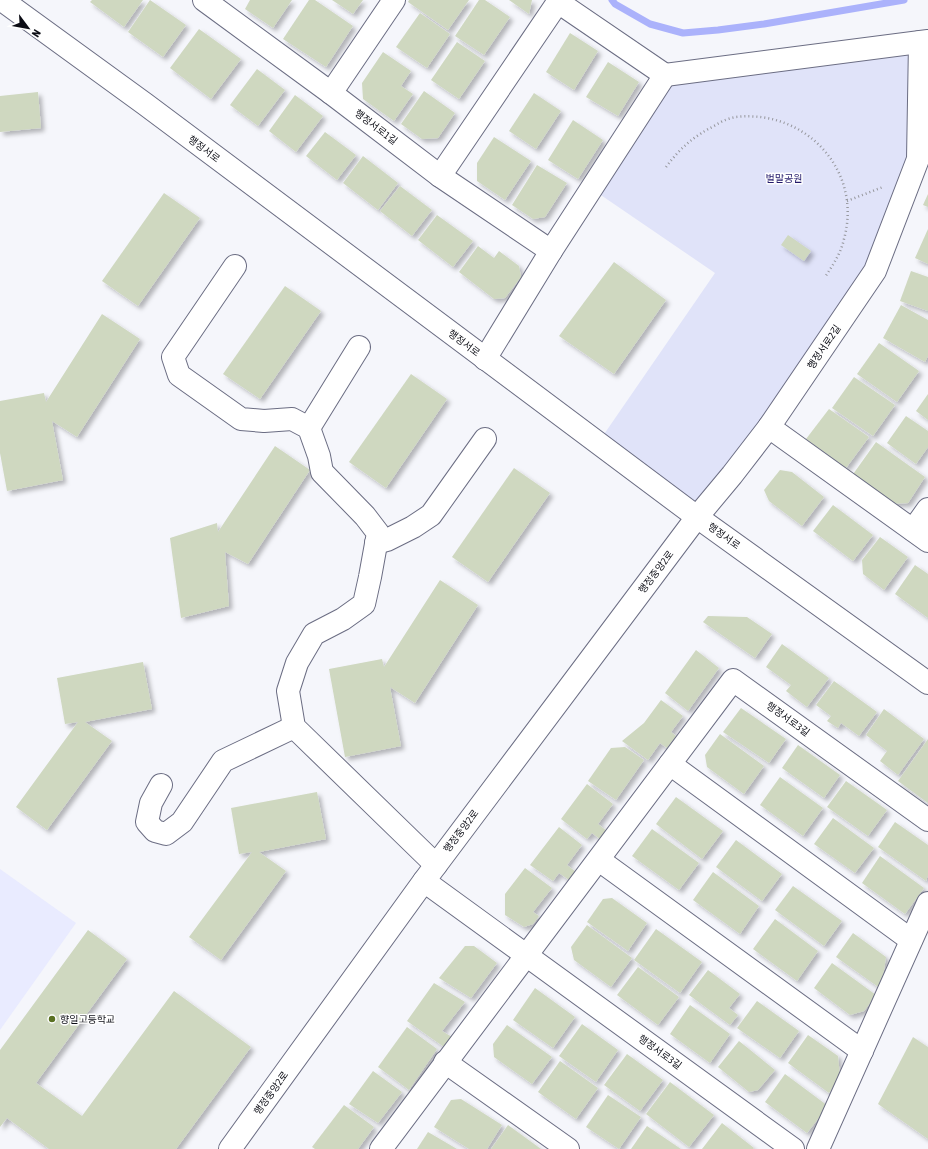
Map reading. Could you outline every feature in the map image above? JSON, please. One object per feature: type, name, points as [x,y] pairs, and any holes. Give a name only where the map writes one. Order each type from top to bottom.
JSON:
[{"type":"street","name":"행정서로","points":[[2,0],[145,104],[697,517],[928,683]]},
{"type":"street","points":[[332,94],[394,0]]},
{"type":"street","points":[[440,176],[557,1],[665,75],[551,251],[485,359]]},
{"type":"street","name":"행정서로1길","points":[[213,3],[440,176],[551,251]]},
{"type":"street","name":"행정서로2길","points":[[665,75],[924,41],[919,164],[876,271],[769,427],[697,517]]},
{"type":"street","points":[[161,785],[151,803],[147,822],[155,831],[166,834],[182,822],[223,760],[294,727],[288,691],[297,663],[314,634],[343,619],[364,604],[378,533],[322,472],[319,456],[309,428],[292,419],[264,421],[241,419],[179,375],[173,357],[235,266]]},
{"type":"street","points":[[309,428],[359,347]]},
{"type":"street","points":[[769,427],[921,536],[928,508]]},
{"type":"street","points":[[376,543],[388,540],[413,527],[430,515],[485,439]]},
{"type":"street","name":"행정중앙2로","points":[[230,1149],[430,873],[697,517]]},
{"type":"street","name":"행정서로3길","points":[[381,1149],[733,680],[928,820]]},
{"type":"street","name":"행정서로3길","points":[[294,727],[430,873],[527,955],[793,1149]]},
{"type":"street","points":[[670,764],[911,940]]},
{"type":"street","points":[[598,860],[862,1051]]},
{"type":"street","points":[[818,1149],[928,903]]},
{"type":"street","points":[[445,1062],[568,1149]]},
{"type":"path","points":[[666,167],[676,154],[699,133],[734,117],[773,119],[785,122],[798,128],[819,144],[828,154],[838,171],[844,186],[847,201],[847,224],[844,239],[839,254],[825,277]]},
{"type":"path","points":[[847,201],[919,164]]},
{"type":"shaded area","points":[[0,869],[76,923],[0,1030]]},
{"type":"green space","name":"벌말공원","points":[[920,42],[918,159],[875,271],[697,517],[598,443],[715,273],[592,189],[665,75]]},
{"type":"building","points":[[92,0],[143,0],[124,27],[90,2]]},
{"type":"building","points":[[150,0],[186,25],[163,57],[128,32]]},
{"type":"building","points":[[250,0],[292,0],[273,28],[245,9]]},
{"type":"building","points":[[309,0],[315,0],[353,26],[326,67],[283,39]]},
{"type":"building","points":[[332,0],[363,0],[353,14]]},
{"type":"building","points":[[409,0],[469,0],[448,30],[408,2]]},
{"type":"building","points":[[479,0],[485,0],[510,17],[484,55],[455,36]]},
{"type":"building","points":[[509,0],[532,0],[529,14]]},
{"type":"building","points":[[420,13],[450,34],[427,68],[396,47]]},
{"type":"building","points":[[199,29],[241,59],[211,99],[170,68]]},
{"type":"building","points":[[570,33],[598,51],[574,90],[546,72]]},
{"type":"building","points":[[457,42],[485,61],[459,99],[431,80]]},
{"type":"building","points":[[383,52],[411,71],[401,86],[413,94],[394,121],[363,99],[362,83]]},
{"type":"building","points":[[608,62],[639,82],[618,116],[586,97]]},
{"type":"building","points":[[257,69],[285,90],[258,126],[230,105]]},
{"type":"building","points":[[424,91],[455,113],[438,138],[422,139],[401,124]]},
{"type":"building","points":[[38,92],[41,128],[0,132],[0,96]]},
{"type":"building","points":[[534,93],[561,111],[536,149],[509,131]]},
{"type":"building","points":[[295,95],[323,116],[296,152],[269,131]]},
{"type":"building","points":[[573,120],[603,140],[578,179],[548,160]]},
{"type":"building","points":[[325,132],[356,155],[337,180],[306,156]]},
{"type":"building","points":[[494,137],[531,161],[505,200],[477,181],[477,163]]},
{"type":"building","points":[[363,156],[398,183],[378,210],[343,183]]},
{"type":"building","points":[[537,165],[567,183],[545,217],[533,219],[512,205]]},
{"type":"building","points":[[400,186],[432,210],[412,236],[380,211]]},
{"type":"building","points":[[164,193],[200,218],[138,306],[102,281]]},
{"type":"building","points":[[928,194],[928,207],[923,205]]},
{"type":"building","points":[[437,215],[473,241],[453,267],[418,240]]},
{"type":"building","points":[[928,229],[928,264],[915,258]]},
{"type":"building","points":[[788,235],[811,251],[804,261],[781,245]]},
{"type":"building","points":[[478,246],[494,258],[499,251],[519,266],[521,277],[505,298],[494,299],[459,272]]},
{"type":"building","points":[[614,262],[666,300],[614,374],[559,336]]},
{"type":"building","points":[[911,271],[928,277],[928,311],[900,301]]},
{"type":"building","points":[[285,286],[321,311],[260,399],[223,374]]},
{"type":"building","points":[[901,305],[928,320],[928,356],[925,362],[883,338]]},
{"type":"building","points":[[102,314],[140,339],[77,437],[52,421],[63,480],[7,491],[0,453],[0,401],[44,393],[46,402]]},
{"type":"building","points":[[879,343],[919,371],[897,402],[857,374]]},
{"type":"building","points":[[411,374],[447,399],[386,488],[349,462]]},
{"type":"building","points":[[854,377],[895,405],[873,436],[832,408]]},
{"type":"building","points":[[928,394],[928,420],[916,411]]},
{"type":"building","points":[[829,409],[869,437],[846,468],[806,439]]},
{"type":"building","points":[[906,416],[928,431],[928,447],[916,464],[887,443]]},
{"type":"building","points":[[876,442],[925,477],[908,503],[890,504],[851,477]]},
{"type":"building","points":[[275,446],[310,470],[248,564],[225,552],[229,606],[181,618],[170,538],[217,523],[218,532]]},
{"type":"building","points":[[514,468],[550,493],[488,582],[452,557]]},
{"type":"building","points":[[780,470],[792,472],[824,497],[802,526],[769,501],[764,490]]},
{"type":"building","points":[[833,505],[873,535],[853,561],[813,531]]},
{"type":"building","points":[[880,537],[908,557],[884,590],[863,574],[862,560]]},
{"type":"building","points":[[915,565],[928,574],[928,618],[895,594]]},
{"type":"building","points":[[440,580],[478,605],[415,703],[390,687],[401,746],[345,757],[329,669],[382,659],[384,667]]},
{"type":"building","points":[[708,616],[747,617],[772,634],[755,658],[703,622]]},
{"type":"building","points":[[782,644],[829,678],[807,707],[786,691],[791,685],[766,667]]},
{"type":"building","points":[[696,650],[719,668],[688,711],[665,693]]},
{"type":"building","points":[[143,662],[152,709],[85,722],[112,741],[47,830],[16,807],[78,722],[65,724],[57,678]]},
{"type":"building","points":[[834,681],[877,712],[859,736],[841,723],[838,728],[827,721],[831,716],[816,705]]},
{"type":"building","points":[[661,700],[683,716],[671,732],[676,736],[667,748],[660,743],[648,760],[622,741],[644,723]]},
{"type":"building","points":[[741,708],[786,739],[769,763],[723,732]]},
{"type":"building","points":[[884,709],[924,739],[898,775],[880,761],[887,751],[866,735]]},
{"type":"building","points":[[720,734],[764,766],[744,794],[707,767],[705,755]]},
{"type":"building","points":[[928,739],[928,803],[898,781]]},
{"type":"building","points":[[798,745],[840,775],[824,798],[782,768]]},
{"type":"building","points":[[625,747],[644,760],[616,800],[588,781],[611,748]]},
{"type":"building","points":[[780,777],[823,808],[803,836],[760,805]]},
{"type":"building","points":[[846,781],[887,810],[868,836],[827,807]]},
{"type":"building","points":[[587,784],[613,804],[598,824],[608,832],[601,840],[592,833],[587,839],[561,819]]},
{"type":"building","points":[[317,792],[326,839],[259,852],[286,871],[221,960],[189,937],[252,852],[239,854],[231,808]]},
{"type":"building","points":[[676,797],[723,831],[702,859],[656,824]]},
{"type":"building","points":[[833,818],[874,848],[855,873],[814,844]]},
{"type":"building","points":[[895,822],[928,845],[928,875],[926,881],[878,847]]},
{"type":"building","points":[[559,827],[582,845],[567,865],[576,872],[569,880],[559,873],[553,881],[530,865]]},
{"type":"building","points":[[652,829],[699,863],[679,890],[632,856]]},
{"type":"building","points":[[736,840],[782,874],[762,901],[716,867]]},
{"type":"building","points":[[880,856],[924,888],[905,914],[862,883]]},
{"type":"building","points":[[525,868],[552,888],[533,912],[539,916],[533,924],[524,927],[505,915],[505,894]]},
{"type":"building","points":[[713,872],[759,906],[740,934],[693,900]]},
{"type":"building","points":[[793,886],[842,921],[824,946],[775,910]]},
{"type":"building","points":[[612,898],[647,923],[628,951],[587,922],[603,899]]},
{"type":"building","points":[[775,919],[818,951],[797,981],[753,949]]},
{"type":"building","points":[[587,925],[632,958],[611,987],[574,960],[571,947]]},
{"type":"building","points":[[656,929],[702,962],[680,993],[634,960]]},
{"type":"building","name":"향일고등학교","points":[[88,930],[127,959],[36,1083],[82,1116],[174,991],[251,1047],[176,1149],[49,1149],[7,1118],[0,1127],[0,1050]]},
{"type":"building","points":[[853,933],[886,957],[881,989],[836,957]]},
{"type":"building","points":[[465,946],[474,946],[497,963],[471,998],[439,978]]},
{"type":"building","points":[[832,963],[876,995],[864,1011],[850,1015],[814,988]]},
{"type":"building","points":[[638,967],[679,997],[658,1025],[617,995]]},
{"type":"building","points":[[708,970],[740,994],[729,1008],[738,1015],[730,1025],[689,995]]},
{"type":"building","points":[[434,983],[465,1002],[442,1031],[452,1037],[444,1047],[407,1021]]},
{"type":"building","points":[[535,988],[575,1017],[553,1048],[513,1020]]},
{"type":"building","points":[[757,1001],[799,1031],[780,1058],[737,1028]]},
{"type":"building","points":[[690,1005],[730,1034],[710,1063],[670,1034]]},
{"type":"building","points":[[582,1024],[618,1050],[596,1082],[559,1056]]},
{"type":"building","points":[[507,1025],[552,1057],[532,1084],[494,1057],[493,1044]]},
{"type":"building","points":[[407,1027],[437,1049],[409,1090],[378,1067]]},
{"type":"building","points":[[808,1035],[838,1056],[840,1077],[829,1093],[788,1063]]},
{"type":"building","points":[[913,1037],[928,1047],[928,1139],[878,1104]]},
{"type":"building","points":[[739,1041],[775,1070],[758,1090],[749,1092],[718,1067]]},
{"type":"building","points":[[627,1054],[663,1080],[640,1111],[604,1085]]},
{"type":"building","points":[[560,1061],[598,1088],[576,1119],[538,1092]]},
{"type":"building","points":[[373,1071],[402,1092],[378,1123],[349,1104]]},
{"type":"building","points":[[785,1074],[828,1106],[807,1133],[765,1102]]},
{"type":"building","points":[[670,1082],[714,1115],[689,1147],[646,1114]]},
{"type":"building","points":[[608,1095],[641,1117],[619,1149],[586,1127]]},
{"type":"building","points":[[461,1099],[502,1125],[487,1149],[469,1149],[434,1127],[451,1100]]},
{"type":"building","points":[[344,1105],[374,1127],[358,1149],[315,1149],[312,1147]]},
{"type":"building","points":[[722,1123],[754,1148],[702,1149]]},
{"type":"building","points":[[508,1125],[541,1149],[491,1149]]},
{"type":"building","points":[[647,1126],[681,1149],[631,1149]]},
{"type":"building","points":[[428,1132],[457,1149],[417,1149]]},
{"type":"waterway","points":[[612,0],[615,4],[650,24],[683,33],[764,24],[904,0]]},
{"type":"place","name":"향일고등학교","points":[[52,1019]]}]
